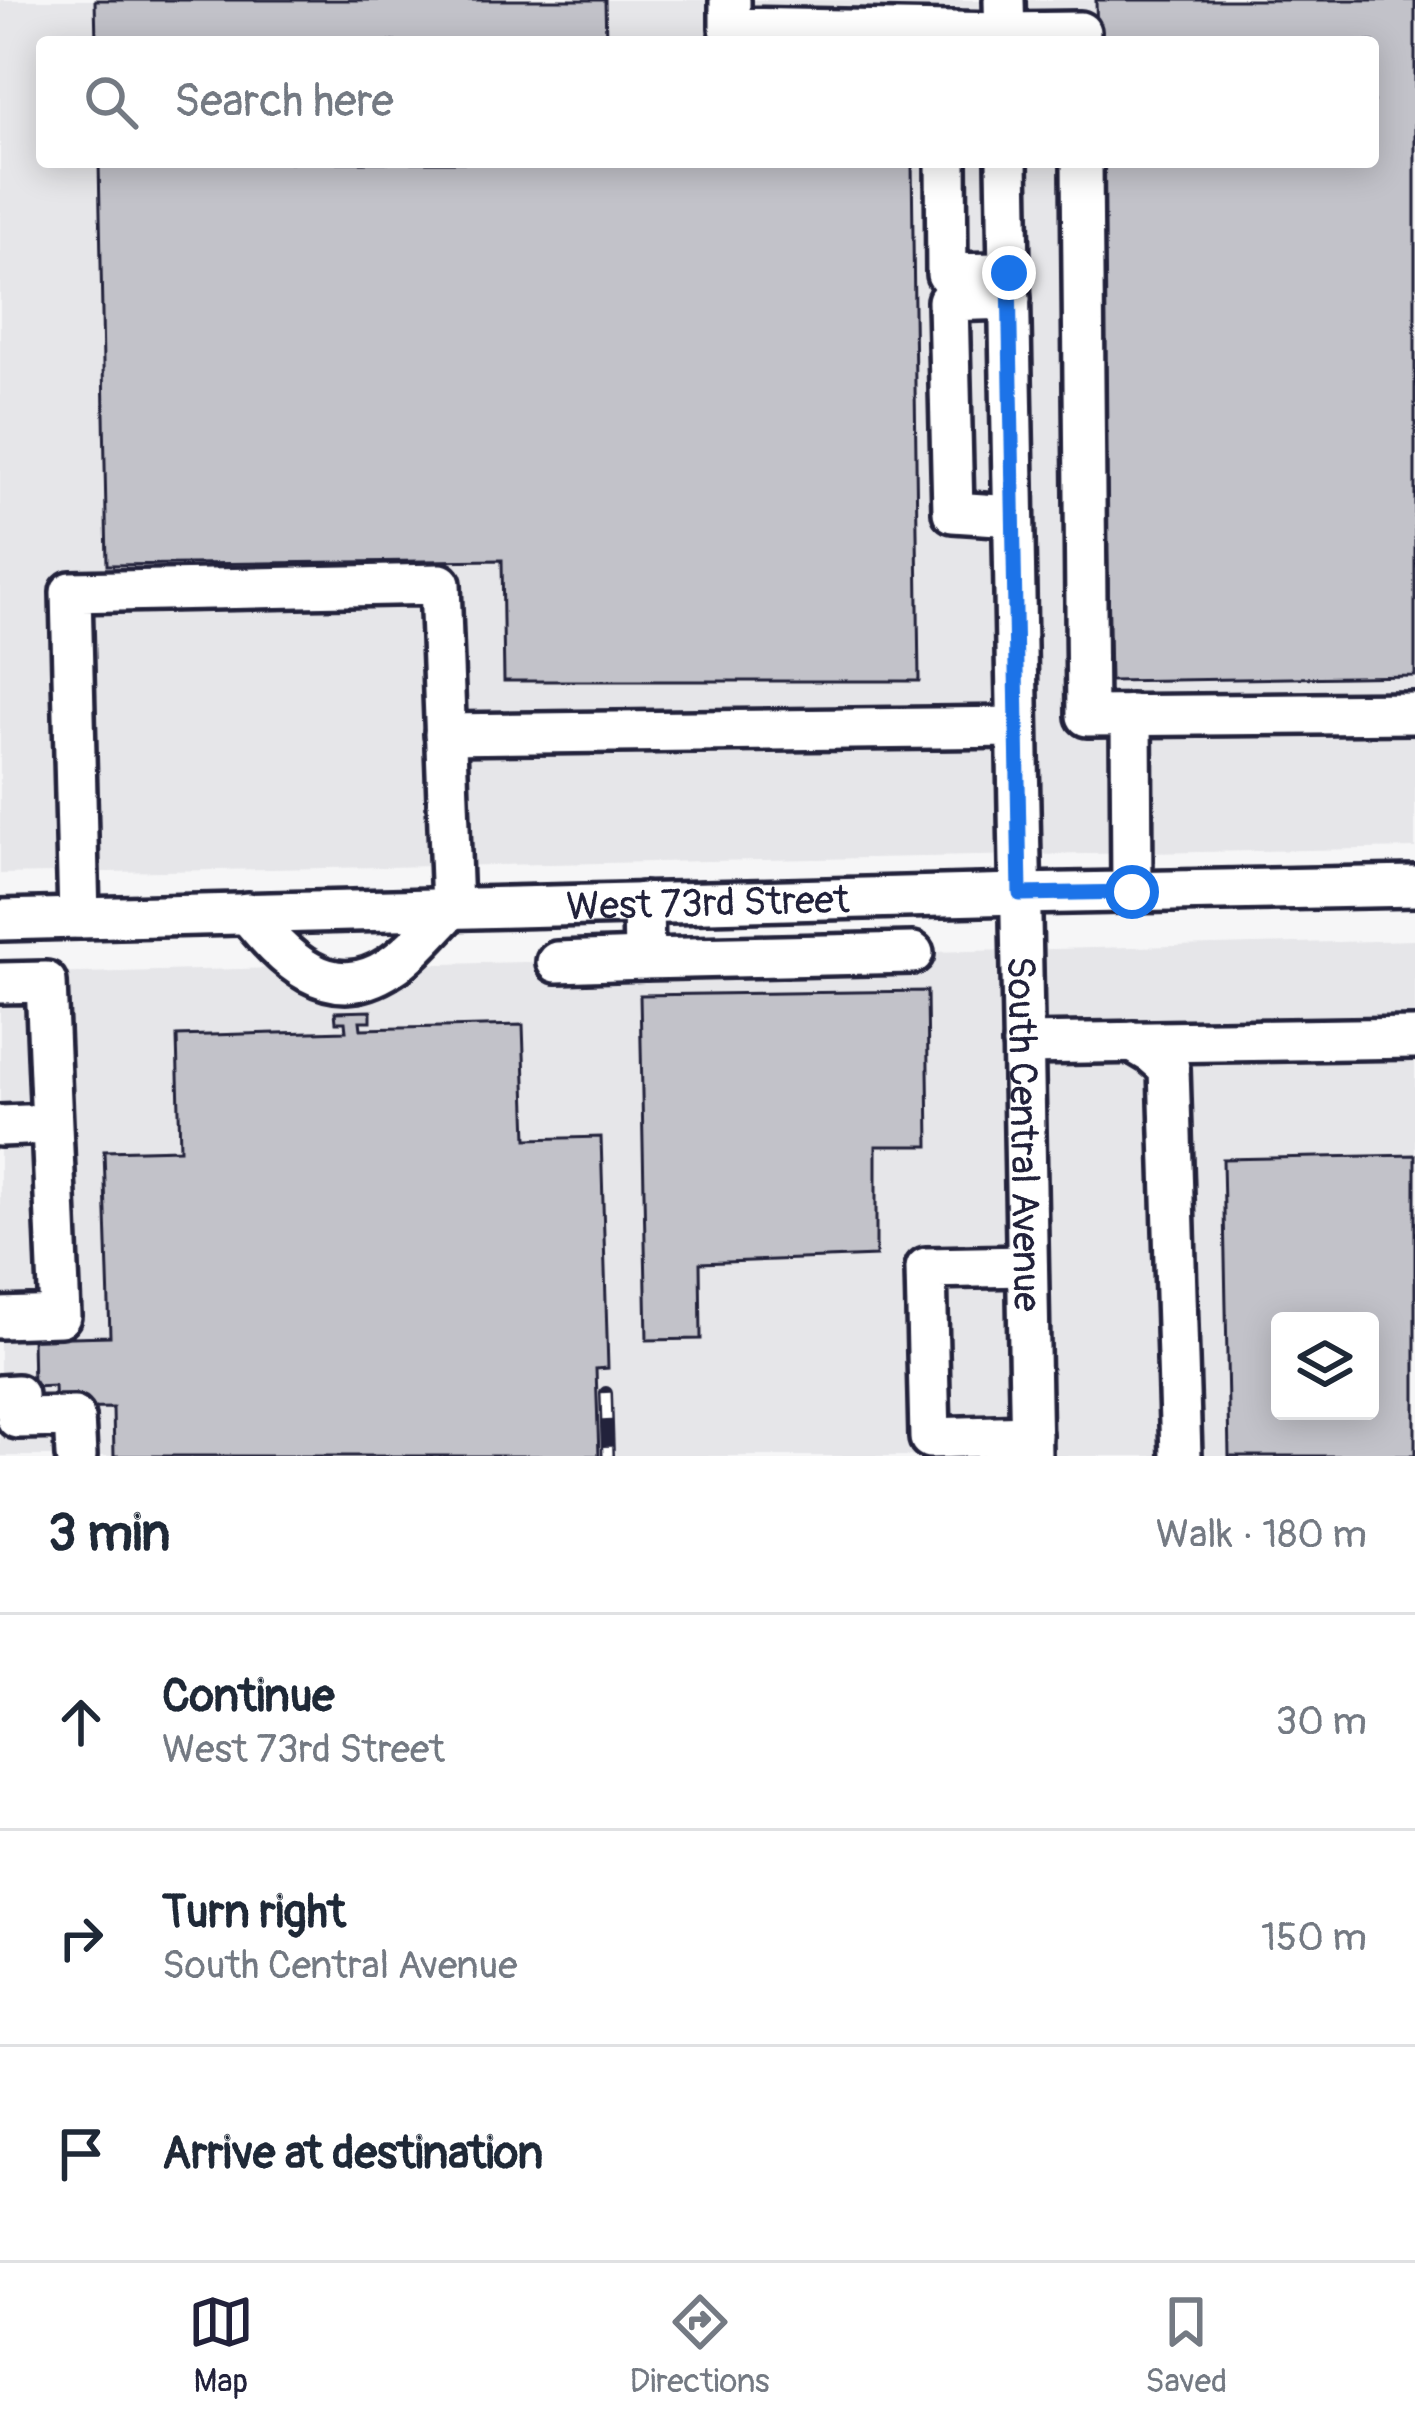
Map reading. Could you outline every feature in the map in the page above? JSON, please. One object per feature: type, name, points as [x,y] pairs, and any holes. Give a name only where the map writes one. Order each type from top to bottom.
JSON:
[{"type":"street","points":[[730,0],[730,28],[921,36]]},
{"type":"street","points":[[950,36],[1005,25],[1080,24]]},
{"type":"street","points":[[946,168],[946,274],[1009,286]]},
{"type":"street","name":"South Central Avenue","points":[[1007,168],[1031,1446]]},
{"type":"street","points":[[1082,168],[1087,716],[1415,712]]},
{"type":"street","points":[[1009,286],[948,301],[953,512],[1013,516]]},
{"type":"street","points":[[79,918],[71,592],[440,584],[452,908],[385,970],[337,982],[312,976],[287,958],[248,913]]},
{"type":"street","points":[[1131,716],[1132,892]]},
{"type":"street","points":[[445,734],[1017,727]]},
{"type":"street","name":"West 73rd Street","points":[[0,920],[1415,886]]},
{"type":"street","points":[[557,962],[898,954],[880,897]]},
{"type":"street","points":[[643,903],[644,959]]},
{"type":"street","points":[[0,983],[46,982],[60,1316],[0,1318]]},
{"type":"street","points":[[1023,1044],[1415,1038]]},
{"type":"street","points":[[1132,1042],[1169,1068],[1181,1456]]},
{"type":"street","points":[[0,1126],[51,1124]]},
{"type":"street","points":[[1027,1266],[926,1268],[930,1438],[1031,1446]]},
{"type":"street","points":[[0,1396],[16,1395],[17,1418],[74,1417],[76,1456]]},
{"type":"shaded area","points":[[0,0],[1415,0],[1415,848],[0,874]]},
{"type":"shaded area","points":[[1415,940],[1415,1456],[0,1456],[0,975]]},
{"type":"building","points":[[95,0],[605,0],[606,36],[96,36]]},
{"type":"building","points":[[1096,0],[1415,0],[1415,676],[1110,681],[1100,168],[1379,168],[1379,36],[1097,36]]},
{"type":"building","points":[[99,168],[912,168],[919,681],[504,681],[502,560],[107,565]]},
{"type":"building","points":[[927,991],[929,1146],[876,1146],[876,1256],[700,1263],[701,1339],[647,1340],[640,995]]},
{"type":"building","points":[[371,1011],[371,1021],[360,1021],[361,1029],[523,1025],[527,1139],[601,1137],[608,1368],[596,1369],[599,1456],[114,1456],[113,1408],[55,1409],[54,1386],[33,1387],[32,1338],[110,1336],[104,1151],[180,1149],[177,1036],[346,1031],[345,1022],[336,1022],[335,1012]]},
{"type":"building","points":[[1415,1155],[1415,1456],[1229,1456],[1223,1159]]},
{"type":"railway","points":[[606,1393],[608,1456]]},
{"type":"route","points":[[1009,273],[1020,894],[1132,892]]}]
